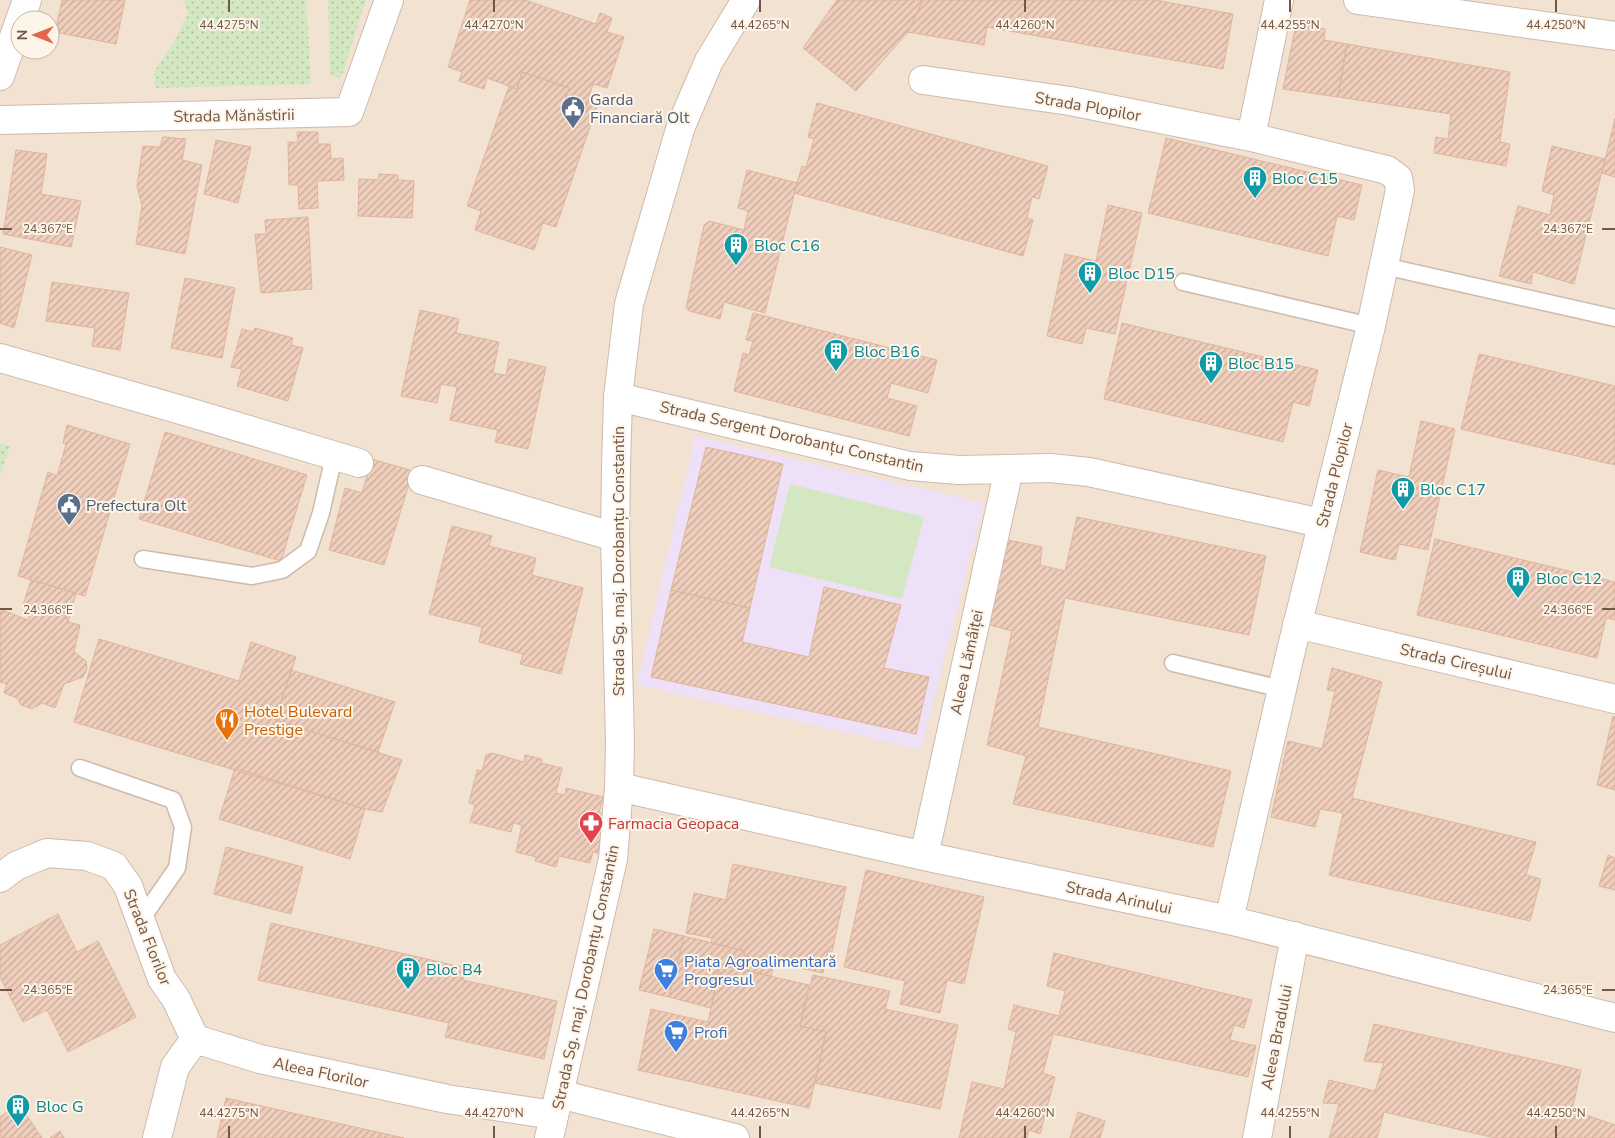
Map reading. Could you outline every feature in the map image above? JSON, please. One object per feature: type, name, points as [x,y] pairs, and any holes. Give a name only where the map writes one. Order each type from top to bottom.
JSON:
[{"type":"street","points":[[0,76],[27,0]]},
{"type":"street","name":"Strada Mănăstirii","points":[[0,120],[349,112],[389,0]]},
{"type":"street","name":"Strada Sg. maj. Dorobanțu Constantin","points":[[554,1116],[613,858],[620,787],[615,537],[618,397],[629,304],[681,126],[709,60],[746,0]]},
{"type":"street","points":[[1251,137],[1279,0]]},
{"type":"street","points":[[1358,0],[1615,36]]},
{"type":"street","name":"Strada Plopilor","points":[[923,80],[1070,101],[1251,137],[1387,170],[1398,178],[1400,190],[1371,326],[1297,624],[1229,920]]},
{"type":"street","points":[[0,358],[347,459]]},
{"type":"street","name":"Strada Sergent Dorobanțu Constantin","points":[[618,397],[910,466],[959,470],[1050,468],[1089,472],[1321,524]]},
{"type":"street","name":"Aleea Lămâiței","points":[[924,856],[1009,469]]},
{"type":"street","points":[[422,480],[615,537]]},
{"type":"street","name":"Strada Cireșului","points":[[1297,624],[1615,699]]},
{"type":"street","name":"Strada Arinului","points":[[620,787],[924,856],[1229,920],[1615,1018]]},
{"type":"street","name":"Strada Florilor","points":[[0,878],[16,866],[47,853],[86,856],[114,866],[128,886],[162,979],[176,999],[195,1039]]},
{"type":"street","name":"Aleea Bradului","points":[[1257,1138],[1295,936]]},
{"type":"street","points":[[157,1138],[175,1067],[195,1039]]},
{"type":"street","name":"Aleea Florilor","points":[[195,1039],[269,1061],[447,1099],[554,1116]]},
{"type":"street","points":[[554,1116],[735,1138]]},
{"type":"lane","points":[[1384,266],[1615,318]]},
{"type":"lane","points":[[1183,282],[1371,326]]},
{"type":"lane","points":[[143,559],[252,576],[282,570],[308,551],[321,513],[347,459]]},
{"type":"lane","points":[[1173,663],[1282,689]]},
{"type":"lane","points":[[80,768],[173,800],[183,827],[177,868],[140,920]]},
{"type":"shaded area","points":[[0,0],[1615,0],[1615,1138],[0,1138]]},
{"type":"shaded area","points":[[695,436],[984,503],[921,750],[637,685]]},
{"type":"green space","points":[[183,0],[306,0],[311,84],[155,88],[154,72],[175,41],[188,13]]},
{"type":"green space","points":[[328,0],[366,0],[341,78],[330,75]]},
{"type":"green space","points":[[0,443],[10,446],[0,476]]},
{"type":"green space","points":[[790,484],[924,517],[902,599],[769,567]]},
{"type":"building","points":[[62,0],[125,0],[116,44],[60,33],[60,10]]},
{"type":"building","points":[[470,0],[525,0],[596,24],[600,13],[612,18],[607,32],[624,37],[607,88],[593,84],[586,107],[565,100],[569,88],[522,72],[517,89],[487,78],[484,89],[459,81],[462,72],[448,67]]},
{"type":"building","points":[[837,0],[923,0],[908,32],[856,91],[803,48]]},
{"type":"building","points":[[923,0],[1155,0],[1233,14],[1223,69],[987,27],[984,45],[908,32]]},
{"type":"building","points":[[1296,24],[1325,29],[1324,40],[1347,44],[1338,97],[1283,89]]},
{"type":"building","points":[[1347,44],[1510,72],[1500,142],[1510,144],[1506,166],[1434,153],[1436,137],[1448,139],[1451,114],[1338,97]]},
{"type":"building","points":[[522,72],[569,88],[565,100],[586,107],[589,100],[598,103],[556,227],[543,223],[534,250],[475,230],[481,211],[467,206],[509,86],[517,89]]},
{"type":"building","points":[[817,103],[1048,166],[1039,199],[1032,197],[1027,218],[1033,220],[1023,256],[794,193],[802,166],[806,167],[814,139],[808,137]]},
{"type":"building","points":[[1615,118],[1615,177],[1602,173]]},
{"type":"building","points":[[297,132],[318,132],[318,144],[330,144],[331,159],[343,158],[344,180],[317,181],[318,208],[299,209],[298,185],[289,185],[288,142],[298,142]]},
{"type":"building","points":[[163,137],[186,139],[182,160],[202,165],[185,254],[136,244],[142,206],[137,186],[143,146],[160,147]]},
{"type":"building","name":"Bloc C15","points":[[1166,138],[1362,185],[1354,220],[1337,216],[1328,256],[1148,213]]},
{"type":"building","points":[[216,140],[251,147],[238,203],[204,194]]},
{"type":"building","points":[[1552,146],[1605,159],[1574,284],[1533,272],[1531,284],[1499,276],[1518,206],[1550,215],[1554,195],[1542,191]]},
{"type":"building","points":[[16,150],[47,154],[41,194],[81,201],[71,247],[3,234]]},
{"type":"building","name":"Bloc C16","points":[[747,170],[797,183],[765,313],[724,302],[720,319],[689,311],[686,308],[704,225],[709,221],[744,230],[748,211],[738,208]]},
{"type":"building","points":[[379,174],[398,175],[398,180],[414,181],[412,218],[358,216],[359,179],[378,180]]},
{"type":"building","name":"Bloc D15","points":[[1108,205],[1142,213],[1115,334],[1086,328],[1082,344],[1047,336],[1065,254],[1096,261]]},
{"type":"building","points":[[308,217],[312,289],[261,293],[255,234],[266,234],[265,220]]},
{"type":"building","points":[[0,247],[32,255],[14,328],[0,323]]},
{"type":"building","points":[[185,278],[235,288],[222,358],[171,348]]},
{"type":"building","points":[[52,282],[129,293],[120,350],[92,346],[95,328],[46,321]]},
{"type":"building","points":[[420,310],[459,319],[456,333],[499,342],[493,373],[506,375],[509,359],[546,367],[528,449],[495,442],[498,430],[450,420],[457,387],[441,384],[437,403],[401,396]]},
{"type":"building","name":"Bloc B16","points":[[753,313],[937,360],[928,393],[891,383],[887,398],[917,406],[909,436],[734,391],[743,353],[749,355],[753,341],[746,340]]},
{"type":"building","name":"Bloc B15","points":[[1122,323],[1318,370],[1309,406],[1293,402],[1283,442],[1104,399]]},
{"type":"building","points":[[255,328],[293,338],[291,345],[303,348],[288,401],[237,386],[242,369],[231,367],[242,329],[253,332]]},
{"type":"building","points":[[1479,354],[1615,386],[1615,465],[1461,429]]},
{"type":"building","name":"Bloc C17","points":[[1421,421],[1455,429],[1428,550],[1399,544],[1395,560],[1360,552],[1378,470],[1409,477]]},
{"type":"building","name":"Prefectura Olt","points":[[67,425],[130,444],[85,596],[18,576],[48,472],[57,476],[66,444],[63,443]]},
{"type":"building","points":[[165,432],[307,475],[281,561],[139,519]]},
{"type":"building","points":[[706,447],[783,464],[750,608],[671,590]]},
{"type":"building","points":[[372,459],[413,471],[384,565],[329,550],[345,488],[362,493]]},
{"type":"building","points":[[1077,517],[1266,556],[1249,635],[1065,598],[1038,727],[1231,771],[1213,847],[1013,804],[1026,756],[987,745],[1012,631],[983,623],[1003,539],[1042,547],[1040,565],[1065,571]]},
{"type":"building","points":[[452,526],[492,536],[489,546],[536,558],[532,575],[583,588],[561,674],[520,664],[523,654],[479,642],[482,627],[429,614]]},
{"type":"building","name":"Bloc C12","points":[[1435,539],[1615,582],[1615,620],[1606,618],[1597,658],[1417,615]]},
{"type":"building","points":[[31,580],[76,593],[68,622],[65,613],[51,608],[46,612],[23,605]]},
{"type":"building","points":[[824,587],[901,605],[884,668],[929,677],[916,734],[651,677],[671,590],[750,608],[742,642],[809,657]]},
{"type":"building","points":[[33,608],[46,612],[51,608],[65,613],[68,622],[80,625],[74,652],[86,661],[87,669],[83,677],[64,684],[55,708],[42,703],[32,709],[21,705],[17,698],[4,693],[7,684],[0,682],[0,609],[28,620]]},
{"type":"building","points":[[99,639],[239,681],[251,642],[296,657],[275,720],[402,760],[382,812],[365,809],[74,722]]},
{"type":"building","points":[[1332,668],[1382,682],[1352,798],[1536,842],[1526,875],[1541,879],[1530,921],[1329,875],[1343,813],[1320,809],[1315,827],[1271,817],[1288,741],[1322,749],[1335,691],[1327,690]]},
{"type":"building","points":[[291,670],[395,702],[378,752],[275,720]]},
{"type":"building","points":[[1613,716],[1615,717],[1615,790],[1597,785]]},
{"type":"building","points":[[492,753],[524,762],[525,755],[542,759],[541,763],[562,768],[556,793],[565,795],[566,788],[603,797],[599,813],[606,814],[601,831],[607,833],[601,854],[593,852],[590,863],[559,856],[556,867],[535,861],[536,857],[516,852],[522,825],[513,823],[511,832],[470,822],[475,805],[469,803],[477,770],[482,771],[486,755]]},
{"type":"building","points":[[235,768],[365,809],[350,859],[219,819]]},
{"type":"building","points":[[226,847],[303,867],[291,914],[214,894]]},
{"type":"building","points":[[1608,855],[1615,858],[1615,890],[1599,886]]},
{"type":"building","points":[[733,864],[846,887],[832,952],[828,951],[823,973],[744,956],[745,951],[711,943],[712,938],[686,933],[694,893],[726,900]]},
{"type":"building","points":[[866,870],[984,897],[964,984],[947,980],[940,1013],[900,1004],[905,981],[844,967]]},
{"type":"building","points":[[58,914],[77,952],[98,941],[136,1017],[68,1052],[47,1010],[23,1022],[0,977],[0,945]]},
{"type":"building","name":"Bloc B4","points":[[271,923],[466,968],[463,980],[557,1001],[544,1059],[445,1037],[449,1023],[258,980]]},
{"type":"building","points":[[654,929],[684,936],[669,997],[639,990]]},
{"type":"building","points":[[684,936],[745,951],[744,956],[774,964],[771,976],[720,965],[711,1008],[669,997]]},
{"type":"building","points":[[1054,953],[1252,1000],[1244,1028],[1234,1025],[1230,1040],[1256,1046],[1248,1077],[1053,1034],[1043,1073],[1055,1077],[1040,1134],[1029,1130],[1027,1138],[959,1138],[972,1082],[1004,1089],[1016,1032],[1008,1029],[1014,1005],[1059,1016],[1065,991],[1047,986]]},
{"type":"building","points":[[720,965],[809,985],[800,1026],[826,1032],[809,1108],[638,1070],[651,1009],[708,1022]]},
{"type":"building","points":[[813,975],[890,991],[885,1009],[958,1025],[940,1109],[815,1083],[826,1032],[800,1026]]},
{"type":"building","points":[[1374,1024],[1581,1070],[1572,1110],[1615,1125],[1615,1138],[1495,1138],[1384,1112],[1377,1138],[1329,1138],[1339,1104],[1323,1103],[1329,1080],[1375,1091],[1384,1063],[1364,1061]]},
{"type":"building","points":[[226,1098],[404,1138],[217,1138]]},
{"type":"building","name":"Bloc G","points":[[19,1104],[42,1138],[0,1138],[0,1117]]},
{"type":"building","points":[[1078,1112],[1105,1121],[1100,1138],[1070,1138]]},
{"type":"building","name":"Bloc G","points":[[60,1131],[64,1138],[50,1138]]},
{"type":"place","name":"Garda Financiară Olt","points":[[573,129]]},
{"type":"place","name":"Bloc C15","points":[[1255,199]]},
{"type":"place","name":"Bloc C16","points":[[736,266]]},
{"type":"place","name":"Bloc D15","points":[[1090,294]]},
{"type":"place","name":"Bloc B16","points":[[836,372]]},
{"type":"place","name":"Bloc B15","points":[[1211,384]]},
{"type":"place","name":"Bloc C17","points":[[1403,510]]},
{"type":"place","name":"Prefectura Olt","points":[[69,526]]},
{"type":"place","name":"Bloc C12","points":[[1518,599]]},
{"type":"place","name":"Hotel Bulevard Prestige","points":[[227,741]]},
{"type":"place","name":"Farmacia Geopaca","points":[[591,844]]},
{"type":"place","name":"Bloc B4","points":[[408,990]]},
{"type":"place","name":"Piața Agroalimentară Progresul","points":[[666,991]]},
{"type":"place","name":"Profi","points":[[676,1053]]},
{"type":"place","name":"Bloc G","points":[[18,1127]]}]
